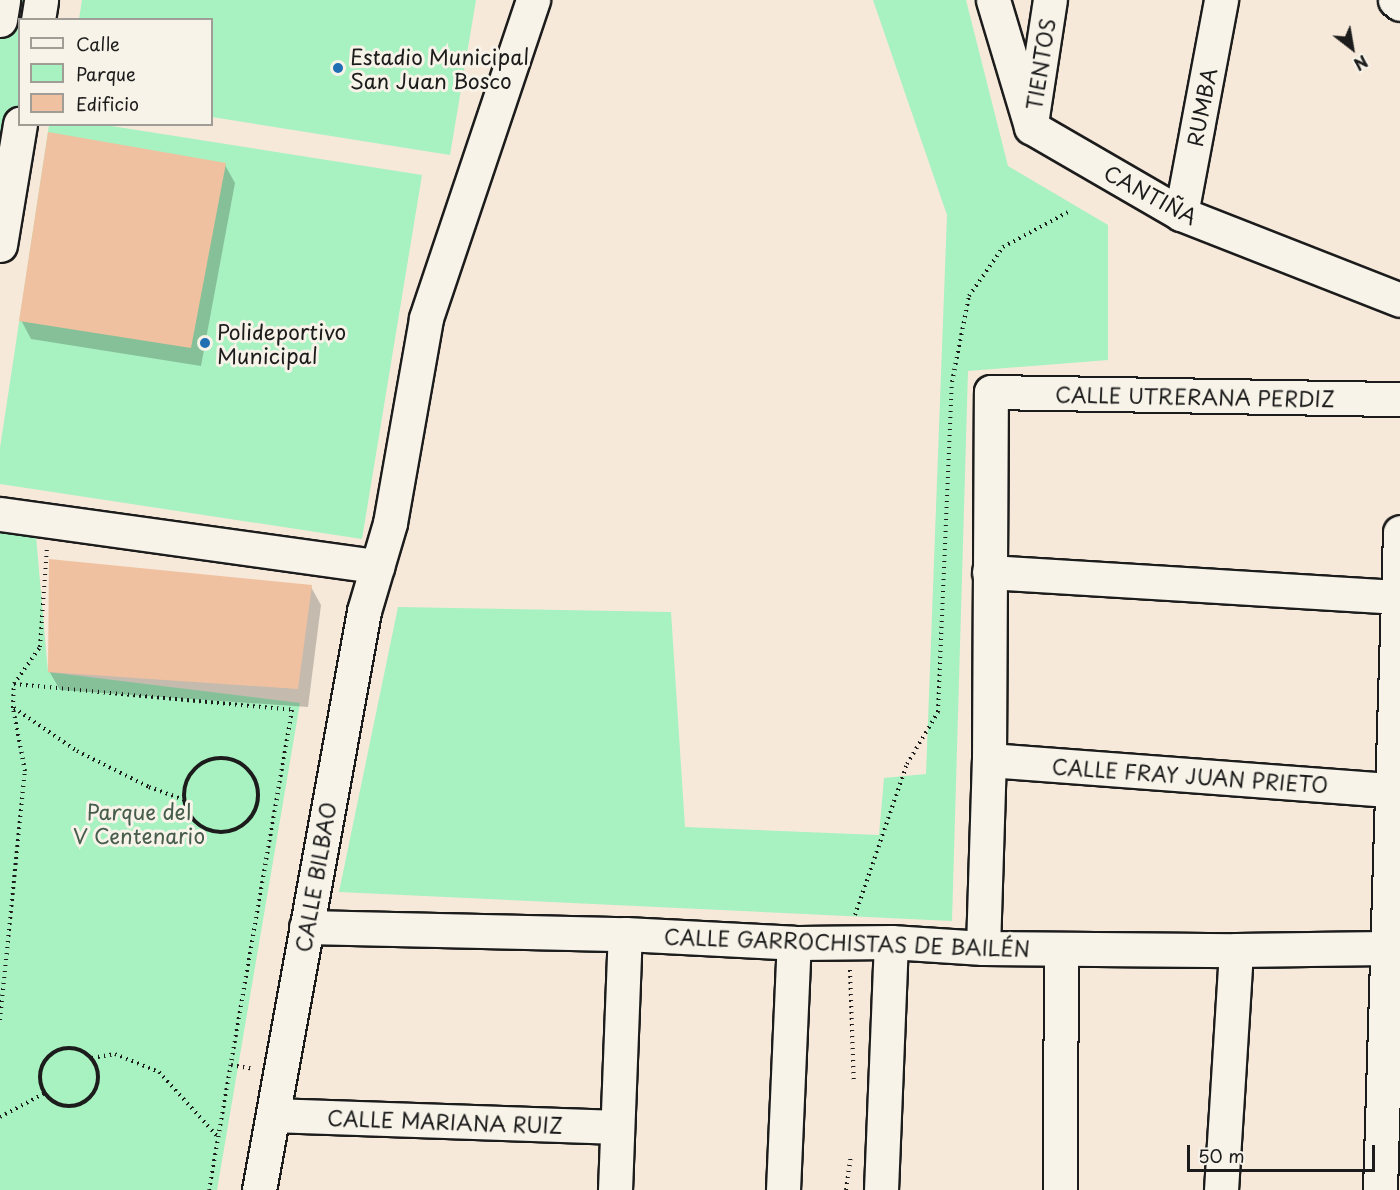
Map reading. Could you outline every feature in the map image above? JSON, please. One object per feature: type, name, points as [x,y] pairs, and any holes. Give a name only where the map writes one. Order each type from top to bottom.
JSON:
[{"type":"street","points":[[0,20],[3,0]]},
{"type":"street","points":[[38,18],[41,0]]},
{"type":"street","name":"CALLE BILBAO","points":[[259,1190],[364,610],[390,523],[426,318],[533,0]]},
{"type":"street","points":[[993,0],[1030,127]]},
{"type":"street","name":"TIENTOS","points":[[1030,127],[1050,0]]},
{"type":"street","name":"RUMBA","points":[[1181,214],[1221,0]]},
{"type":"street","points":[[1395,0],[1400,4]]},
{"type":"street","points":[[0,245],[20,126]]},
{"type":"street","name":"CANTIÑA","points":[[1030,127],[1181,214],[1400,300]]},
{"type":"street","name":"CALLE UTRERANA PERDIZ","points":[[989,572],[991,392],[1400,399]]},
{"type":"street","points":[[0,514],[377,566]]},
{"type":"street","points":[[1380,1190],[1394,951],[1400,532]]},
{"type":"street","points":[[983,948],[989,760],[989,572],[1399,596]]},
{"type":"street","name":"CALLE FRAY JUAN PRIETO","points":[[989,760],[1396,792]]},
{"type":"street","name":"CALLE GARROCHISTAS DE BAILÉN","points":[[306,927],[624,934],[794,943],[891,942],[983,948],[1394,951]]},
{"type":"street","points":[[615,1190],[624,934]]},
{"type":"street","points":[[881,1190],[891,942]]},
{"type":"street","points":[[783,1190],[794,943]]},
{"type":"street","points":[[1060,1190],[1061,949]]},
{"type":"street","points":[[1221,1190],[1236,950]]},
{"type":"street","name":"CALLE MARIANA RUIZ","points":[[273,1115],[617,1127]]},
{"type":"path","points":[[855,1091],[848,935],[907,764],[938,712],[952,382],[969,296],[1003,247],[1070,211]]},
{"type":"path","points":[[0,1020],[25,771],[13,708],[14,684],[40,647],[48,520]]},
{"type":"path","points":[[14,684],[292,710],[209,1190]]},
{"type":"path","points":[[13,708],[77,752],[148,787],[184,800],[190,816],[198,824],[220,832],[233,831],[241,827],[255,812],[259,800],[258,784],[244,765],[233,759],[217,757],[197,766],[189,776],[184,787],[184,800]]},
{"type":"path","points":[[92,1058],[98,1077],[97,1087],[89,1098],[71,1106],[57,1104],[45,1093],[40,1078],[41,1070],[52,1053],[62,1048],[73,1048],[92,1058],[115,1054],[159,1072],[218,1137]]},
{"type":"path","points":[[0,1118],[45,1093]]},
{"type":"path","points":[[846,1190],[853,1147]]},
{"type":"green space","points":[[0,0],[43,0],[40,18],[18,18],[18,126],[0,218]]},
{"type":"green space","name":"Estadio Municipal San Juan Bosco","points":[[82,0],[476,0],[450,155],[213,117],[213,18],[79,18]]},
{"type":"green space","points":[[873,0],[966,0],[1008,166],[1108,225],[1108,360],[968,371],[952,921],[339,892],[398,607],[671,612],[685,827],[879,835],[884,778],[926,774],[947,215]]},
{"type":"green space","name":"Polideportivo Municipal","points":[[49,126],[111,126],[422,175],[362,539],[0,484],[0,448]]},
{"type":"green space","name":"Parque del V Centenario","points":[[0,530],[36,536],[48,672],[300,703],[217,1190],[0,1190]]},
{"type":"building","points":[[48,132],[226,163],[191,348],[19,321]]},
{"type":"building","points":[[49,559],[312,585],[298,689],[48,672]]},
{"type":"place","name":"Estadio Municipal San Juan Bosco","points":[[338,68]]},
{"type":"place","name":"Polideportivo Municipal","points":[[205,343]]}]
